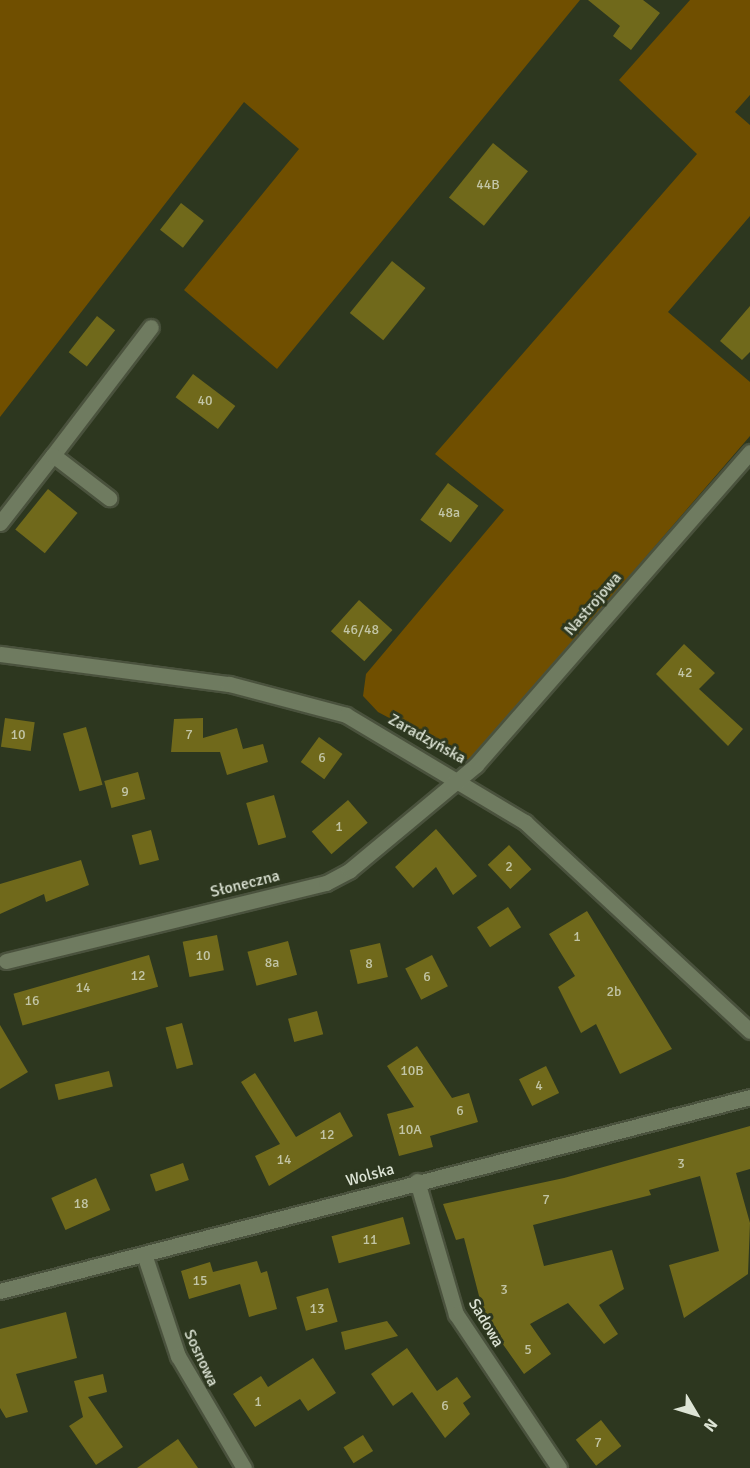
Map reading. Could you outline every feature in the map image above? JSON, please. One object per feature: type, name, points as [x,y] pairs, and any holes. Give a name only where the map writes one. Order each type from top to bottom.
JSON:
[{"type":"street","points":[[0,522],[151,327]]},
{"type":"street","name":"Nastrojowa","points":[[462,779],[750,452]]},
{"type":"street","points":[[53,455],[109,498]]},
{"type":"street","name":"Zaradzyńska","points":[[0,654],[229,684],[346,715],[462,779],[533,829],[750,1031]]},
{"type":"street","name":"Słoneczna","points":[[6,961],[326,883],[350,870],[462,779]]},
{"type":"street","name":"Wolska","points":[[0,1291],[417,1181],[750,1097]]},
{"type":"street","name":"Sadowa","points":[[417,1181],[456,1314],[559,1468]]},
{"type":"street","name":"Sosnowa","points":[[144,1254],[182,1365],[244,1468]]},
{"type":"shaded area","points":[[0,0],[580,0],[277,369],[184,290],[299,149],[244,102],[0,417]]},
{"type":"shaded area","points":[[690,0],[750,0],[750,95],[735,112],[750,125],[750,216],[668,312],[750,382],[750,436],[470,761],[378,712],[363,696],[366,674],[504,510],[435,454],[697,154],[619,80]]},
{"type":"building","points":[[588,0],[643,0],[660,13],[631,50],[613,36],[620,26]]},
{"type":"building","points":[[493,143],[528,171],[484,226],[449,197]]},
{"type":"building","points":[[181,203],[204,221],[183,248],[160,230]]},
{"type":"building","points":[[392,261],[425,288],[383,340],[350,313]]},
{"type":"building","points":[[750,306],[750,352],[742,360],[720,341]]},
{"type":"building","points":[[97,316],[115,330],[87,366],[69,352]]},
{"type":"building","points":[[193,374],[235,406],[218,429],[176,397]]},
{"type":"building","points":[[448,483],[478,506],[451,543],[420,520]]},
{"type":"building","points":[[48,489],[78,513],[45,553],[15,529]]},
{"type":"building","points":[[359,600],[392,630],[364,661],[331,631]]},
{"type":"building","points":[[684,644],[715,673],[699,689],[743,729],[728,746],[656,674]]},
{"type":"building","points":[[5,718],[35,722],[31,751],[1,747]]},
{"type":"building","points":[[203,718],[203,738],[237,728],[243,749],[263,744],[268,762],[227,775],[220,752],[171,752],[174,719]]},
{"type":"building","points":[[86,727],[103,785],[79,791],[63,734]]},
{"type":"building","points":[[319,737],[342,754],[324,779],[301,762]]},
{"type":"building","points":[[138,772],[145,799],[111,808],[104,781]]},
{"type":"building","points":[[274,795],[286,837],[258,845],[246,803]]},
{"type":"building","points":[[348,800],[368,823],[331,854],[312,831]]},
{"type":"building","points":[[436,829],[477,876],[453,895],[436,867],[413,888],[395,867]]},
{"type":"building","points":[[151,830],[159,860],[140,865],[132,835]]},
{"type":"building","points":[[509,845],[532,869],[510,889],[488,865]]},
{"type":"building","points":[[81,860],[89,885],[46,902],[44,894],[0,914],[0,884]]},
{"type":"building","points":[[508,907],[521,927],[490,947],[477,927]]},
{"type":"building","points":[[587,911],[672,1049],[620,1074],[596,1024],[581,1033],[558,987],[575,976],[549,934]]},
{"type":"building","points":[[217,935],[224,970],[190,977],[183,942]]},
{"type":"building","points":[[288,941],[297,975],[256,986],[247,952]]},
{"type":"building","points":[[380,943],[388,977],[358,984],[350,950]]},
{"type":"building","points":[[149,955],[158,987],[23,1026],[13,994]]},
{"type":"building","points":[[432,955],[448,986],[421,1000],[405,969]]},
{"type":"building","points":[[317,1011],[323,1034],[294,1042],[288,1019]]},
{"type":"building","points":[[182,1023],[193,1065],[177,1069],[166,1027]]},
{"type":"building","points":[[0,1025],[28,1072],[0,1089]]},
{"type":"building","points":[[417,1046],[452,1098],[469,1093],[478,1122],[430,1136],[433,1147],[399,1156],[387,1114],[414,1107],[387,1066]]},
{"type":"building","points":[[546,1066],[559,1093],[532,1106],[519,1079]]},
{"type":"building","points":[[109,1071],[113,1087],[59,1100],[55,1085]]},
{"type":"building","points":[[255,1073],[296,1137],[340,1112],[353,1136],[269,1186],[255,1156],[280,1144],[241,1082]]},
{"type":"building","points":[[750,1126],[750,1169],[736,1173],[750,1223],[748,1274],[684,1318],[669,1265],[719,1251],[700,1176],[649,1190],[651,1195],[533,1225],[544,1266],[612,1250],[624,1289],[599,1305],[618,1334],[604,1344],[568,1303],[530,1324],[551,1354],[524,1374],[485,1319],[464,1238],[456,1240],[443,1204],[564,1178]]},
{"type":"building","points":[[183,1163],[189,1180],[156,1191],[150,1174]]},
{"type":"building","points":[[96,1178],[110,1210],[65,1230],[51,1198]]},
{"type":"building","points":[[403,1217],[410,1244],[339,1263],[332,1236]]},
{"type":"building","points":[[257,1261],[261,1273],[267,1271],[277,1309],[249,1317],[240,1284],[189,1299],[181,1271],[210,1262],[213,1272]]},
{"type":"building","points":[[328,1288],[338,1322],[306,1331],[296,1297]]},
{"type":"building","points":[[66,1312],[77,1358],[16,1374],[28,1412],[6,1418],[0,1408],[0,1329]]},
{"type":"building","points":[[387,1321],[398,1336],[345,1350],[341,1332]]},
{"type":"building","points":[[407,1348],[437,1391],[457,1377],[471,1397],[463,1403],[470,1414],[445,1438],[412,1392],[393,1406],[371,1374]]},
{"type":"building","points":[[313,1358],[336,1393],[308,1411],[300,1399],[255,1427],[233,1394],[261,1376],[268,1387]]},
{"type":"building","points":[[103,1374],[107,1392],[88,1397],[123,1447],[96,1465],[69,1426],[83,1417],[74,1381]]},
{"type":"building","points":[[601,1420],[621,1446],[596,1466],[576,1440]]},
{"type":"building","points":[[363,1435],[373,1451],[354,1463],[343,1447]]},
{"type":"building","points":[[178,1439],[198,1468],[137,1468]]}]
